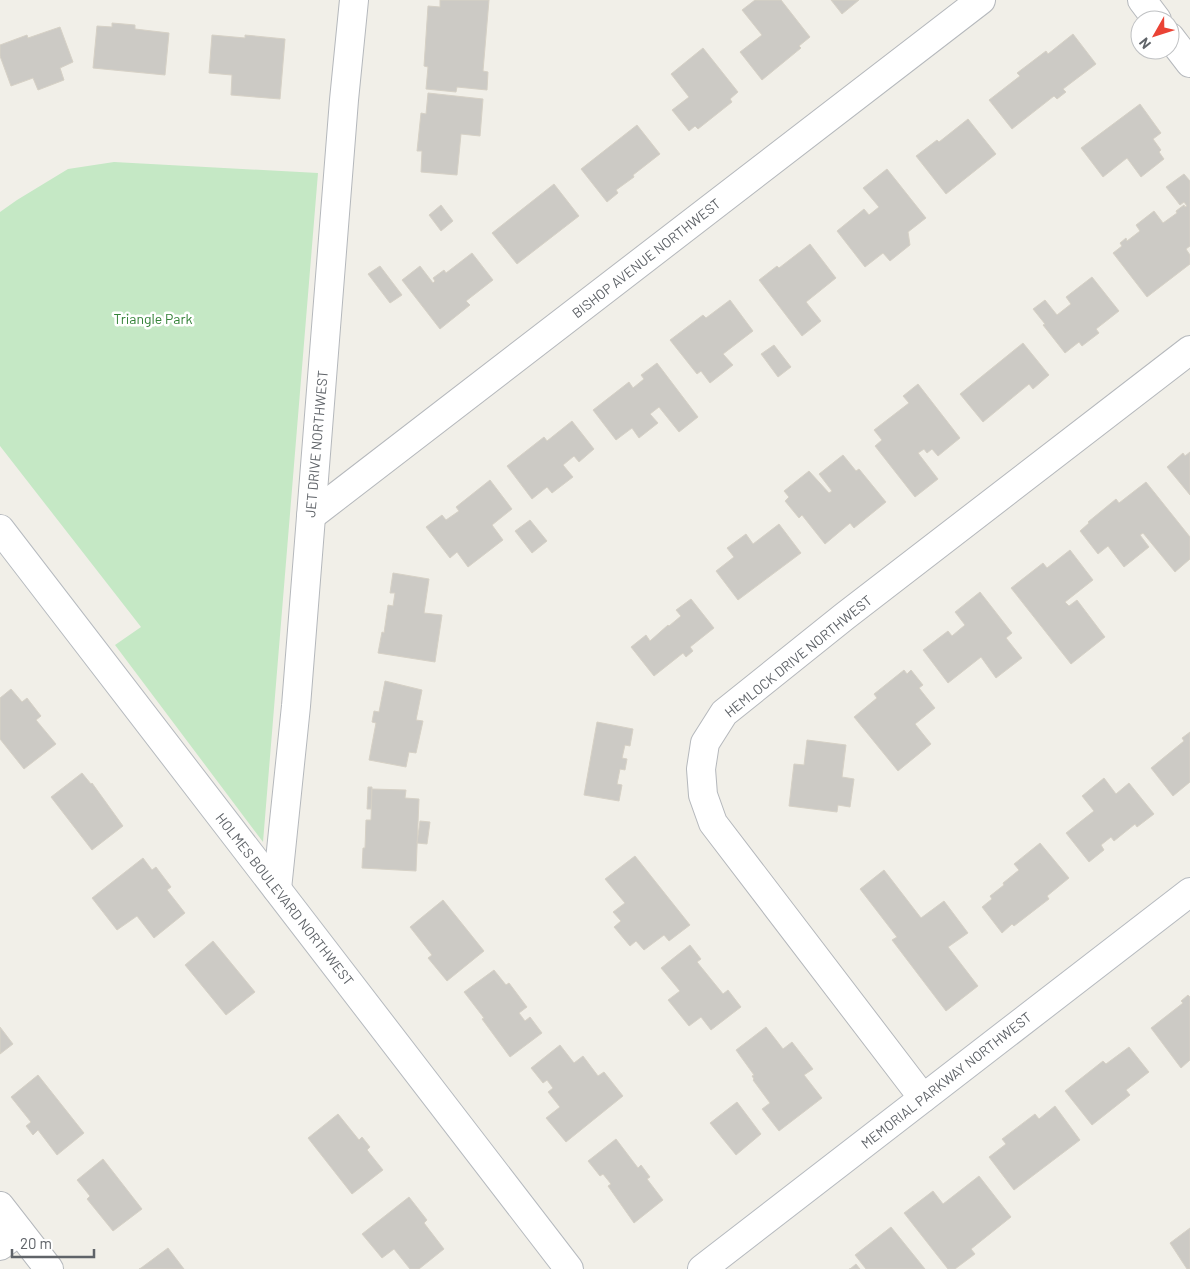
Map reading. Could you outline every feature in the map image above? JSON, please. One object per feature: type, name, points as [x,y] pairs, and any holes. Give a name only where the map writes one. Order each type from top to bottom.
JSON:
[{"type":"street","name":"JET DRIVE NORTHWEST","points":[[277,889],[296,706],[344,100],[354,0]]},
{"type":"street","name":"BISHOP AVENUE NORTHWEST","points":[[310,516],[981,0]]},
{"type":"street","points":[[1180,50],[1190,63]]},
{"type":"street","name":"HEMLOCK DRIVE NORTHWEST","points":[[923,1098],[713,823],[703,794],[701,768],[705,743],[724,713],[845,616],[1190,350]]},
{"type":"street","name":"HOLMES BOULEVARD NORTHWEST","points":[[0,529],[569,1269]]},
{"type":"street","name":"MEMORIAL PARKWAY NORTHWEST","points":[[702,1269],[1190,892]]},
{"type":"street","points":[[0,1206],[10,1238],[49,1269]]},
{"type":"green space","name":"Triangle Park","points":[[114,162],[318,173],[263,842],[115,645],[141,627],[0,446],[0,212],[68,169]]},
{"type":"building","points":[[440,0],[489,0],[483,71],[488,72],[487,90],[457,87],[456,92],[426,89],[428,67],[424,66],[428,6],[440,7]]},
{"type":"building","points":[[755,0],[781,0],[810,37],[799,46],[801,48],[762,80],[740,52],[762,35],[742,10]]},
{"type":"building","points":[[831,0],[859,0],[842,14]]},
{"type":"building","points":[[112,23],[135,25],[135,29],[169,33],[165,75],[93,68],[97,26],[112,27]]},
{"type":"building","points":[[60,27],[73,62],[60,68],[64,80],[38,90],[33,78],[11,86],[0,56],[0,45],[27,35],[28,38]]},
{"type":"building","points":[[1073,34],[1096,64],[1063,89],[1066,92],[1057,99],[1054,96],[1012,129],[989,100],[1020,76],[1017,73],[1046,51],[1048,54]]},
{"type":"building","points":[[212,35],[245,38],[245,35],[285,39],[280,99],[231,95],[232,75],[209,73]]},
{"type":"building","points":[[703,48],[738,92],[730,99],[732,102],[698,129],[695,126],[689,131],[672,110],[689,97],[671,74]]},
{"type":"building","points":[[428,93],[483,99],[480,136],[461,134],[457,175],[421,172],[422,151],[417,151],[421,113],[426,114]]},
{"type":"building","points":[[1140,104],[1161,133],[1153,139],[1161,150],[1159,152],[1164,159],[1141,177],[1127,158],[1103,177],[1081,148]]},
{"type":"building","points":[[968,119],[996,154],[946,194],[916,156],[937,140],[939,142]]},
{"type":"building","points":[[637,125],[660,154],[616,190],[618,193],[607,202],[581,169]]},
{"type":"building","points":[[887,169],[926,218],[908,232],[910,245],[890,261],[883,253],[865,267],[837,231],[864,209],[869,215],[879,207],[863,188]]},
{"type":"building","points":[[1184,174],[1190,181],[1190,246],[1186,249],[1190,255],[1190,264],[1147,297],[1113,253],[1122,246],[1120,243],[1126,238],[1127,241],[1140,231],[1136,225],[1154,211],[1163,223],[1177,213],[1176,211],[1184,205],[1185,207],[1187,206],[1184,202],[1180,205],[1166,187]]},
{"type":"building","points":[[554,184],[579,216],[517,264],[492,233]]},
{"type":"building","points":[[441,205],[453,221],[441,231],[429,215]]},
{"type":"building","points":[[810,244],[836,278],[806,302],[821,321],[802,336],[759,280],[777,266],[779,268]]},
{"type":"building","points":[[472,253],[493,280],[466,301],[470,305],[440,329],[402,280],[420,266],[433,283],[435,281],[433,278],[444,270],[446,273]]},
{"type":"building","points":[[380,266],[402,295],[390,303],[368,274]]},
{"type":"building","points":[[1092,277],[1119,311],[1096,329],[1099,333],[1082,346],[1079,342],[1065,353],[1033,309],[1045,300],[1057,315],[1071,304],[1066,297]]},
{"type":"building","points":[[730,300],[753,331],[723,354],[733,365],[710,383],[701,371],[697,374],[670,340],[703,315],[706,318]]},
{"type":"building","points":[[1023,343],[1049,375],[1033,389],[1029,384],[983,422],[960,394]]},
{"type":"building","points":[[774,345],[791,367],[778,377],[761,354]]},
{"type":"building","points":[[657,363],[698,417],[679,432],[659,407],[650,414],[658,423],[639,438],[632,428],[616,440],[593,410],[629,382],[633,388],[644,379],[641,375]]},
{"type":"building","points":[[918,384],[960,438],[938,456],[932,449],[927,453],[924,449],[918,453],[938,479],[915,497],[875,446],[882,440],[874,430],[909,403],[903,396]]},
{"type":"building","points":[[572,421],[594,449],[579,462],[574,456],[563,465],[573,477],[552,493],[547,487],[532,499],[507,466],[544,437],[547,441]]},
{"type":"building","points":[[1190,452],[1190,495],[1167,467],[1183,453],[1185,456]]},
{"type":"building","points":[[843,455],[856,471],[859,469],[886,502],[854,528],[850,523],[825,544],[802,515],[799,518],[785,501],[789,497],[784,491],[809,471],[829,493],[832,491],[819,474]]},
{"type":"building","points":[[490,480],[512,509],[492,525],[503,540],[468,567],[457,552],[450,558],[426,527],[442,515],[446,520],[459,511],[456,507]]},
{"type":"building","points":[[1146,482],[1190,537],[1190,559],[1175,572],[1143,533],[1140,535],[1149,547],[1124,567],[1108,546],[1098,554],[1080,531],[1116,499],[1119,503]]},
{"type":"building","points":[[530,520],[547,541],[532,553],[515,531]]},
{"type":"building","points":[[779,524],[801,553],[738,600],[716,571],[734,557],[727,548],[746,534],[753,544]]},
{"type":"building","points":[[1070,550],[1093,580],[1065,602],[1069,606],[1077,600],[1105,637],[1071,664],[1011,588],[1043,563],[1047,568]]},
{"type":"building","points":[[393,573],[429,579],[424,613],[442,615],[435,662],[378,653],[382,632],[384,633],[388,605],[393,606],[395,593],[390,593]]},
{"type":"building","points":[[980,592],[1012,633],[1006,638],[1022,658],[996,678],[981,657],[948,683],[923,650],[948,631],[952,636],[965,625],[955,612]]},
{"type":"building","points":[[691,599],[714,628],[690,647],[693,651],[686,657],[683,653],[654,676],[631,647],[646,635],[650,641],[669,626],[681,616],[676,610]]},
{"type":"building","points":[[904,670],[907,674],[911,670],[923,685],[919,688],[935,708],[915,724],[931,744],[898,771],[854,717],[877,698],[874,694]]},
{"type":"building","points":[[385,681],[422,690],[416,720],[423,721],[416,753],[409,752],[406,767],[369,760],[376,723],[372,722],[374,711],[379,712]]},
{"type":"building","points":[[11,689],[22,702],[27,698],[41,716],[36,720],[56,744],[24,769],[0,739],[0,698]]},
{"type":"building","points":[[597,722],[633,729],[630,746],[625,745],[622,758],[627,759],[625,770],[620,769],[617,784],[622,785],[619,801],[584,795]]},
{"type":"building","points":[[1190,732],[1190,782],[1173,796],[1151,768],[1184,741],[1182,738]]},
{"type":"building","points":[[807,740],[846,745],[842,777],[854,779],[850,807],[838,805],[837,812],[789,806],[794,764],[804,765]]},
{"type":"building","points":[[82,773],[92,783],[123,826],[92,850],[51,797]]},
{"type":"building","points":[[1104,778],[1116,794],[1129,783],[1154,814],[1137,827],[1135,824],[1114,841],[1111,837],[1101,845],[1104,850],[1089,862],[1066,833],[1094,811],[1082,796]]},
{"type":"building","points":[[368,787],[372,787],[371,809],[367,809]]},
{"type":"building","points":[[372,789],[406,790],[405,798],[419,799],[416,871],[362,868],[366,820],[371,820]]},
{"type":"building","points":[[420,821],[430,822],[427,844],[417,843]]},
{"type":"building","points":[[1040,843],[1069,878],[1047,896],[1049,899],[1002,933],[982,907],[992,899],[990,896],[1004,885],[1003,883],[1019,870],[1014,864]]},
{"type":"building","points":[[635,856],[690,925],[669,941],[664,935],[644,950],[636,941],[630,946],[614,927],[621,921],[613,912],[625,903],[605,879]]},
{"type":"building","points":[[143,858],[152,870],[156,867],[171,887],[167,890],[185,913],[154,938],[137,916],[117,930],[92,898]]},
{"type":"building","points":[[884,870],[921,918],[944,901],[968,933],[948,947],[978,986],[946,1011],[892,940],[897,937],[860,889]]},
{"type":"building","points":[[443,900],[484,951],[447,981],[428,958],[432,955],[410,927]]},
{"type":"building","points":[[213,941],[255,992],[226,1015],[185,965]]},
{"type":"building","points":[[690,945],[701,959],[697,962],[723,994],[728,990],[741,1007],[711,1030],[701,1017],[689,1026],[668,1000],[680,991],[661,968]]},
{"type":"building","points":[[494,970],[506,985],[509,983],[527,1007],[519,1013],[525,1021],[530,1017],[542,1033],[510,1057],[464,992]]},
{"type":"building","points":[[1188,995],[1190,997],[1190,1060],[1181,1068],[1151,1028],[1183,1003],[1181,1001]]},
{"type":"building","points":[[0,1027],[13,1044],[0,1054]]},
{"type":"building","points":[[766,1027],[783,1049],[792,1042],[813,1069],[804,1075],[822,1098],[779,1131],[762,1109],[770,1103],[753,1080],[752,1076],[754,1075],[736,1050]]},
{"type":"building","points":[[560,1045],[574,1063],[583,1056],[598,1076],[604,1072],[623,1096],[566,1142],[546,1118],[560,1107],[548,1092],[553,1088],[547,1080],[543,1083],[531,1068]]},
{"type":"building","points":[[1129,1047],[1149,1072],[1126,1090],[1130,1095],[1092,1125],[1065,1091],[1103,1061],[1106,1064]]},
{"type":"building","points":[[38,1075],[84,1133],[57,1155],[38,1130],[33,1135],[26,1126],[31,1122],[11,1097]]},
{"type":"building","points":[[737,1102],[761,1134],[736,1155],[710,1123]]},
{"type":"building","points":[[1055,1106],[1080,1140],[1014,1190],[989,1157],[1006,1144],[1002,1139],[1035,1114],[1039,1119]]},
{"type":"building","points":[[338,1114],[359,1140],[362,1137],[370,1147],[367,1150],[383,1170],[352,1194],[308,1138]]},
{"type":"building","points":[[616,1139],[638,1168],[641,1165],[650,1177],[647,1179],[663,1200],[634,1223],[608,1186],[611,1184],[603,1174],[600,1176],[588,1161]]},
{"type":"building","points":[[103,1159],[142,1209],[113,1231],[87,1199],[90,1196],[77,1180]]},
{"type":"building","points":[[979,1176],[1011,1217],[971,1249],[975,1254],[955,1269],[948,1269],[904,1213],[933,1191],[943,1204]]},
{"type":"building","points":[[409,1197],[427,1220],[424,1223],[444,1249],[419,1269],[410,1269],[394,1249],[382,1258],[362,1234]]},
{"type":"building","points":[[891,1227],[925,1269],[866,1269],[855,1255]]},
{"type":"building","points":[[1190,1228],[1190,1269],[1187,1269],[1170,1243]]},
{"type":"building","points":[[168,1248],[184,1269],[139,1269],[141,1268]]},
{"type":"building","points":[[856,1264],[860,1269],[850,1269]]}]
